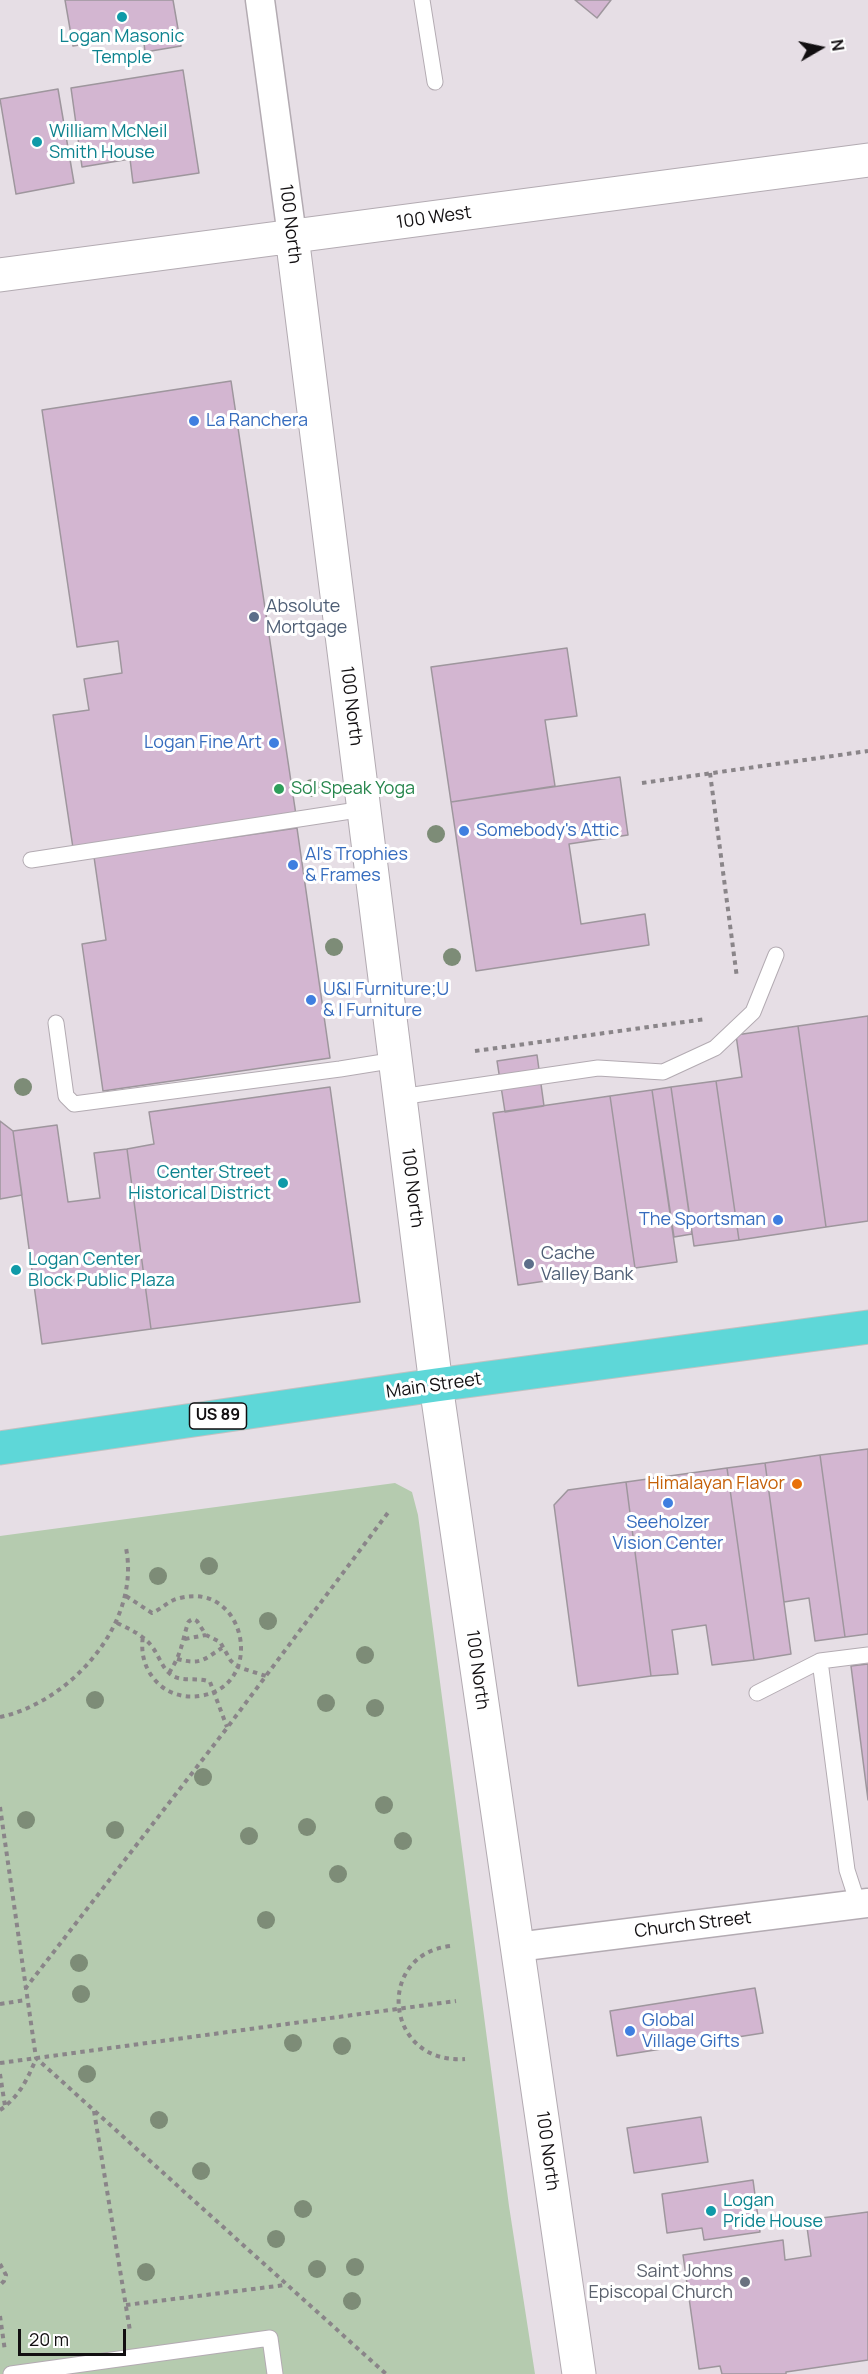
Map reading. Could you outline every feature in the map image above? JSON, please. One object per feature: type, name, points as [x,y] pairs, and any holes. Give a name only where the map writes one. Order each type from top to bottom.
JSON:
[{"type":"highway","name":"Main Street","points":[[0,1448],[436,1385],[868,1327]]},
{"type":"street","name":"100 North","points":[[260,0],[292,236],[436,1385],[579,2374]]},
{"type":"street","name":"100 West","points":[[0,274],[868,160]]},
{"type":"street","name":"Church Street","points":[[517,1947],[863,1903]]},
{"type":"lane","points":[[422,0],[435,82]]},
{"type":"lane","points":[[31,860],[364,810]]},
{"type":"lane","points":[[400,1097],[598,1068],[663,1072],[715,1048],[753,1012],[776,955]]},
{"type":"lane","points":[[56,1023],[66,1096],[74,1104],[340,1070],[396,1060]]},
{"type":"lane","points":[[757,1693],[820,1661],[868,1654]]},
{"type":"lane","points":[[820,1661],[847,1870],[863,1903]]},
{"type":"lane","points":[[9,2368],[270,2338],[275,2374]]},
{"type":"path","points":[[642,783],[868,751]]},
{"type":"path","points":[[710,773],[737,981]]},
{"type":"path","points":[[475,1051],[710,1018]]},
{"type":"path","points":[[25,1990],[227,1728],[390,1510]]},
{"type":"path","points":[[0,1717],[39,1703],[75,1678],[117,1623],[129,1578],[126,1548]]},
{"type":"path","points":[[126,1596],[152,1613],[182,1597],[200,1597],[220,1605],[233,1619],[240,1633],[242,1647],[238,1667],[228,1682],[213,1692],[188,1697],[165,1689],[156,1681],[146,1667],[142,1650],[143,1636]]},
{"type":"path","points":[[169,1673],[185,1639],[186,1627],[193,1619],[197,1621],[206,1635]]},
{"type":"path","points":[[117,1623],[143,1636],[169,1673],[185,1680],[210,1682],[227,1728]]},
{"type":"path","points":[[185,1639],[206,1635],[216,1639],[238,1667],[266,1676]]},
{"type":"path","points":[[177,1659],[194,1664],[222,1648]]},
{"type":"path","points":[[0,1807],[36,2058],[24,2086],[0,2110]]},
{"type":"path","points":[[450,1946],[430,1951],[411,1967],[399,1991],[399,2010],[404,2027],[418,2046],[443,2058],[465,2058]]},
{"type":"path","points":[[0,2004],[26,2000]]},
{"type":"path","points":[[0,2063],[456,2001]]},
{"type":"path","points":[[36,2058],[386,2374]]},
{"type":"path","points":[[0,2074],[5,2106]]},
{"type":"path","points":[[93,2110],[131,2340]]},
{"type":"path","points":[[0,2264],[6,2275],[0,2285]]},
{"type":"path","points":[[126,2305],[286,2285]]},
{"type":"path","points":[[0,2316],[9,2368]]},
{"type":"green space","points":[[395,1483],[412,1492],[418,1515],[509,2206],[535,2374],[0,2374],[0,1536]]},
{"type":"building","name":"Logan Masonic Temple","points":[[65,0],[173,0],[181,46],[145,52],[143,35],[73,46]]},
{"type":"building","points":[[575,0],[611,0],[597,18]]},
{"type":"building","points":[[183,70],[199,173],[133,183],[130,159],[82,167],[71,88]]},
{"type":"building","name":"William McNeil Smith House","points":[[58,89],[74,183],[16,194],[0,99]]},
{"type":"building","points":[[231,381],[296,815],[73,848],[53,715],[89,710],[84,679],[122,673],[118,641],[77,647],[42,410]]},
{"type":"building","points":[[567,648],[577,716],[545,720],[555,786],[451,802],[431,667]]},
{"type":"building","points":[[620,777],[628,835],[569,844],[581,924],[645,914],[649,945],[476,971],[451,802]]},
{"type":"building","points":[[297,828],[330,1058],[103,1091],[82,944],[106,940],[94,857]]},
{"type":"building","points":[[868,1016],[868,1221],[826,1227],[798,1026]]},
{"type":"building","points":[[798,1026],[826,1227],[739,1240],[716,1081],[742,1077],[736,1035]]},
{"type":"building","points":[[537,1055],[544,1106],[505,1112],[497,1061]]},
{"type":"building","points":[[716,1081],[739,1240],[694,1246],[671,1087]]},
{"type":"building","points":[[330,1087],[360,1302],[151,1329],[127,1149],[154,1144],[149,1112]]},
{"type":"building","points":[[671,1087],[692,1234],[674,1237],[652,1090]]},
{"type":"building","points":[[652,1090],[677,1262],[635,1268],[610,1096]]},
{"type":"building","points":[[610,1096],[635,1268],[518,1285],[493,1113]]},
{"type":"building","points":[[0,1121],[13,1131],[22,1195],[0,1199]]},
{"type":"building","points":[[57,1125],[68,1202],[100,1198],[94,1153],[127,1149],[151,1329],[42,1344],[13,1131]]},
{"type":"building","points":[[868,1449],[868,1634],[845,1637],[820,1455]]},
{"type":"building","points":[[820,1455],[845,1637],[815,1641],[809,1598],[784,1602],[765,1463]]},
{"type":"building","points":[[765,1463],[791,1654],[754,1660],[727,1468]]},
{"type":"building","points":[[727,1468],[754,1660],[712,1665],[706,1625],[672,1630],[678,1674],[651,1676],[626,1482]]},
{"type":"building","points":[[626,1482],[651,1676],[578,1686],[554,1505],[568,1490]]},
{"type":"building","points":[[868,1664],[868,1800],[851,1666]]},
{"type":"building","points":[[755,1988],[763,2033],[617,2056],[610,2011]]},
{"type":"building","points":[[701,2117],[708,2162],[634,2173],[627,2128]]},
{"type":"building","name":"Logan Pride House","points":[[753,2180],[760,2232],[704,2240],[702,2228],[667,2233],[662,2194]]},
{"type":"building","points":[[868,2212],[868,2360],[786,2372],[786,2374],[722,2374],[720,2366],[699,2369],[683,2255],[783,2240],[785,2260],[811,2256],[806,2220]]},
{"type":"place","name":"Logan Masonic Temple","points":[[122,17]]},
{"type":"place","name":"William McNeil Smith House","points":[[37,142]]},
{"type":"place","name":"La Ranchera","points":[[194,421]]},
{"type":"place","name":"Absolute Mortgage","points":[[254,617]]},
{"type":"place","name":"Logan Fine Art","points":[[274,743]]},
{"type":"place","name":"Sol Speak Yoga","points":[[279,789]]},
{"type":"place","name":"Somebody's Attic","points":[[464,831]]},
{"type":"place","name":"Al's Trophies & Frames","points":[[293,865]]},
{"type":"place","name":"U&I Furniture;U & I Furniture","points":[[311,1000]]},
{"type":"place","name":"Center Street Historical District","points":[[283,1183]]},
{"type":"place","name":"The Sportsman","points":[[778,1220]]},
{"type":"place","name":"Cache Valley Bank","points":[[529,1264]]},
{"type":"place","name":"Logan Center Block Public Plaza","points":[[16,1270]]},
{"type":"place","name":"Himalayan Flavor","points":[[797,1484]]},
{"type":"place","name":"Seeholzer Vision Center","points":[[668,1503]]},
{"type":"place","name":"Global Village Gifts","points":[[630,2031]]},
{"type":"place","name":"Logan Pride House","points":[[711,2211]]},
{"type":"place","name":"Saint Johns Episcopal Church","points":[[745,2282]]}]
